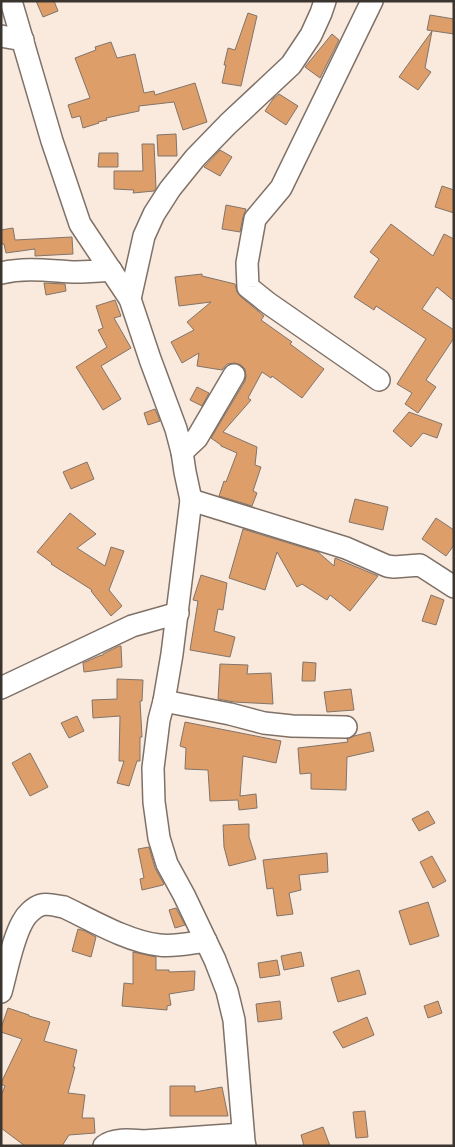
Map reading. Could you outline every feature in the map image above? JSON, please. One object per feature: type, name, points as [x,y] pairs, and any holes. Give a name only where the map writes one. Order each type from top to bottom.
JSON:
[{"type":"street","points":[[11,1],[52,141],[80,224],[130,299],[176,429],[182,452],[191,500],[178,613],[164,700],[158,720],[154,768],[154,802],[159,838],[168,864],[215,960],[227,991],[234,1020],[244,1140],[127,1140],[107,1143],[104,1146]]},
{"type":"street","points":[[130,299],[144,236],[154,214],[170,188],[195,158],[228,124],[290,65],[311,35],[325,1]]},
{"type":"street","points":[[372,1],[281,188],[255,219],[247,263],[248,287],[379,380]]},
{"type":"street","points":[[1,36],[23,40]]},
{"type":"street","points":[[1,273],[30,269],[77,272],[111,270]]},
{"type":"street","points":[[182,452],[197,438],[234,375]]},
{"type":"street","points":[[191,500],[346,548],[386,566],[420,566],[454,587]]},
{"type":"street","points":[[1,688],[132,626],[178,613]]},
{"type":"street","points":[[164,700],[264,723],[292,726],[346,727]]},
{"type":"street","points":[[1,992],[23,919],[33,909],[41,905],[64,907],[137,940],[158,945],[176,946],[206,941]]},
{"type":"building","points":[[36,1],[54,1],[58,11],[43,17]]},
{"type":"building","points":[[248,13],[257,16],[241,86],[222,83],[228,48],[235,50]]},
{"type":"building","points":[[430,15],[454,19],[454,34],[427,30]]},
{"type":"building","points":[[432,31],[425,68],[431,72],[418,90],[399,77]]},
{"type":"building","points":[[332,34],[339,40],[320,78],[305,67]]},
{"type":"building","points":[[111,42],[117,58],[135,54],[144,93],[154,91],[155,95],[195,83],[207,122],[183,130],[174,102],[139,106],[139,111],[106,118],[107,120],[83,128],[80,116],[72,118],[68,105],[90,98],[75,58],[96,50],[95,47]]},
{"type":"building","points":[[279,94],[298,106],[286,125],[265,111]]},
{"type":"building","points":[[176,134],[177,156],[158,156],[157,135]]},
{"type":"building","points":[[142,144],[154,144],[156,188],[154,191],[133,193],[134,190],[114,189],[114,171],[143,171]]},
{"type":"building","points":[[220,150],[232,157],[220,176],[204,167]]},
{"type":"building","points":[[99,153],[118,153],[118,167],[98,167]]},
{"type":"building","points":[[442,186],[454,190],[454,213],[435,207]]},
{"type":"building","points":[[226,205],[246,209],[240,232],[222,229]]},
{"type":"building","points":[[391,224],[433,256],[444,234],[454,239],[454,301],[437,287],[422,309],[454,330],[454,338],[426,380],[436,387],[418,413],[405,404],[412,393],[397,384],[426,339],[376,306],[374,310],[354,297],[379,259],[370,252]]},
{"type":"building","points":[[13,228],[15,240],[72,237],[73,254],[35,256],[35,249],[6,253],[4,244],[1,244],[1,230]]},
{"type":"building","points":[[202,274],[202,276],[235,284],[240,296],[264,316],[261,320],[292,342],[290,344],[324,369],[302,398],[272,376],[271,378],[262,372],[248,398],[251,400],[223,432],[257,447],[255,465],[261,467],[253,491],[257,493],[252,506],[219,496],[237,453],[221,446],[211,438],[245,381],[245,369],[235,363],[227,364],[222,370],[197,366],[199,353],[182,363],[171,342],[194,330],[187,322],[211,302],[179,306],[175,277]]},
{"type":"building","points":[[44,283],[65,284],[66,291],[46,295]]},
{"type":"building","points":[[115,300],[121,316],[114,318],[131,348],[101,366],[121,399],[103,410],[76,367],[107,347],[98,330],[103,328],[96,306]]},
{"type":"building","points":[[197,387],[209,393],[202,406],[190,400]]},
{"type":"building","points":[[155,409],[160,421],[148,425],[144,413]]},
{"type":"building","points":[[409,412],[442,424],[437,438],[423,433],[411,447],[393,431]]},
{"type":"building","points":[[87,462],[94,479],[71,489],[63,472]]},
{"type":"building","points":[[355,499],[388,507],[383,530],[349,522]]},
{"type":"building","points":[[70,513],[96,534],[77,548],[105,566],[111,547],[124,551],[109,590],[122,606],[111,616],[92,590],[51,564],[37,552]]},
{"type":"building","points":[[436,518],[454,530],[454,545],[446,556],[422,539]]},
{"type":"building","points":[[243,529],[318,552],[334,566],[335,558],[378,576],[350,611],[330,595],[327,600],[302,584],[297,587],[277,552],[265,590],[229,578]]},
{"type":"building","points":[[201,575],[227,583],[223,610],[218,609],[214,631],[235,637],[230,657],[190,650],[198,601],[193,600]]},
{"type":"building","points":[[431,595],[444,600],[436,625],[422,621]]},
{"type":"building","points":[[121,646],[122,667],[84,672],[83,663]]},
{"type":"building","points":[[303,662],[316,663],[315,681],[302,681]]},
{"type":"building","points":[[220,664],[248,665],[247,674],[271,673],[273,704],[234,702],[218,699]]},
{"type":"building","points":[[117,679],[143,680],[142,701],[140,701],[142,737],[140,737],[140,761],[137,761],[129,786],[117,783],[124,761],[119,761],[120,716],[93,718],[92,700],[117,699]]},
{"type":"building","points":[[351,689],[354,710],[327,712],[324,692]]},
{"type":"building","points":[[77,716],[84,731],[69,738],[61,723]]},
{"type":"building","points":[[185,722],[281,741],[276,763],[243,756],[240,796],[256,794],[257,808],[239,810],[238,800],[210,801],[208,770],[185,769],[186,748],[180,746]]},
{"type":"building","points":[[370,732],[374,751],[347,757],[346,790],[311,789],[311,773],[300,774],[298,748],[348,742],[347,739]]},
{"type":"building","points":[[30,753],[48,787],[30,796],[12,763]]},
{"type":"building","points":[[428,811],[435,823],[419,831],[412,819]]},
{"type":"building","points":[[249,824],[249,837],[256,859],[229,866],[224,847],[223,825]]},
{"type":"building","points":[[149,847],[155,868],[164,884],[142,890],[140,879],[144,878],[138,849]]},
{"type":"building","points":[[327,853],[328,872],[299,875],[301,890],[289,893],[293,914],[277,916],[273,888],[267,889],[263,860]]},
{"type":"building","points":[[432,856],[446,881],[433,888],[420,862]]},
{"type":"building","points":[[428,902],[439,936],[410,945],[399,911]]},
{"type":"building","points":[[176,908],[185,925],[175,928],[169,910]]},
{"type":"building","points":[[78,929],[96,937],[91,957],[72,951]]},
{"type":"building","points":[[133,952],[156,957],[156,970],[169,970],[169,972],[195,971],[194,990],[169,994],[171,1005],[167,1006],[167,1010],[122,1006],[124,983],[133,984]]},
{"type":"building","points":[[301,952],[304,966],[284,970],[281,956]]},
{"type":"building","points":[[277,960],[280,975],[260,978],[258,963]]},
{"type":"building","points":[[359,970],[366,994],[338,1002],[331,978]]},
{"type":"building","points":[[280,1001],[282,1019],[258,1022],[256,1004]]},
{"type":"building","points":[[438,1001],[442,1013],[428,1018],[424,1006]]},
{"type":"building","points":[[8,1008],[50,1022],[44,1041],[77,1050],[73,1067],[75,1067],[68,1093],[85,1095],[82,1118],[94,1118],[95,1133],[69,1135],[62,1146],[25,1146],[1,1128],[1,1096],[5,1086],[1,1083],[22,1039],[1,1032]]},
{"type":"building","points":[[367,1017],[374,1035],[343,1048],[333,1032]]},
{"type":"building","points":[[170,1086],[195,1086],[195,1092],[222,1087],[228,1116],[170,1116]]},
{"type":"building","points":[[365,1111],[368,1137],[356,1138],[353,1112]]},
{"type":"building","points":[[323,1127],[330,1146],[304,1146],[301,1135]]}]
